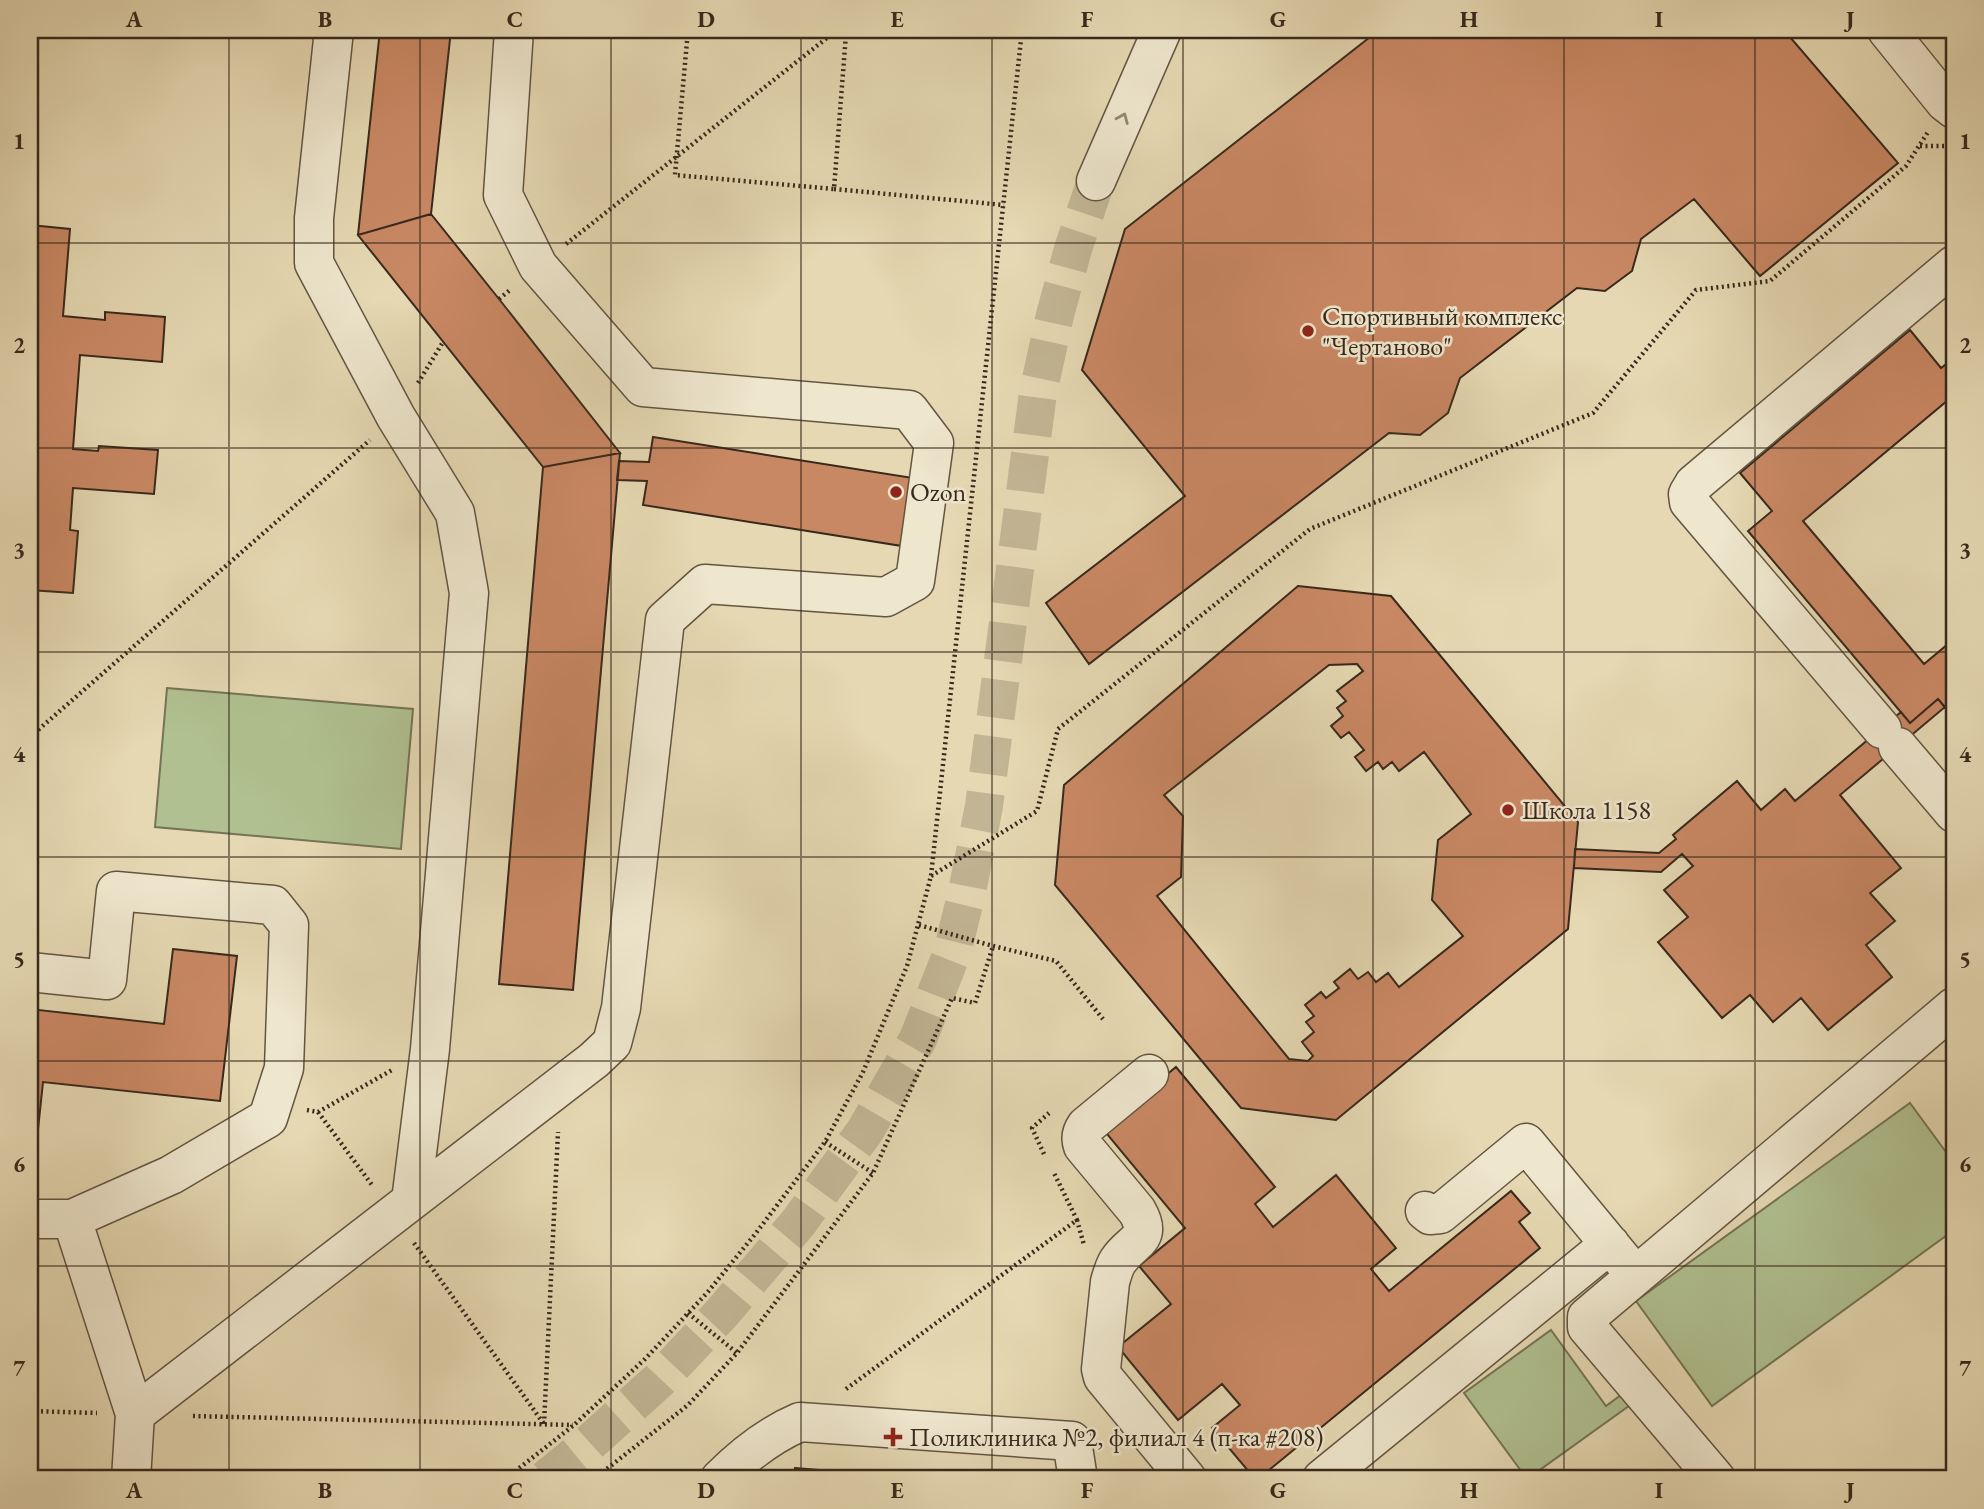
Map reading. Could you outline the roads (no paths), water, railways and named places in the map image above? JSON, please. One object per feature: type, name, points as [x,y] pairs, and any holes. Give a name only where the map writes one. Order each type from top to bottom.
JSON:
[{"type":"street","points":[[334,30],[314,218],[314,263],[396,417],[455,513],[469,593],[429,1049],[402,1207]]},
{"type":"street","points":[[135,1414],[561,1086],[612,1043],[621,1008],[665,620],[705,584],[886,597],[915,581],[934,443],[909,410],[643,387],[538,266],[503,195],[514,30]]},
{"type":"street","points":[[1096,181],[1162,30]]},
{"type":"street","points":[[1887,30],[1949,106]]},
{"type":"street","points":[[1954,265],[1694,484],[1688,494],[1689,502],[1954,813]]},
{"type":"street","points":[[30,972],[107,980],[116,891],[273,905],[289,925],[284,1068],[268,1118],[182,1169],[72,1219],[30,1219]]},
{"type":"street","points":[[1716,1479],[1587,1327],[1587,1317],[1954,1007]]},
{"type":"street","points":[[1149,1074],[1082,1132],[1083,1146],[1143,1222],[1141,1238],[1126,1251],[1112,1272],[1101,1369],[1109,1385],[1187,1479]]},
{"type":"street","points":[[1425,1211],[1440,1214],[1526,1143],[1636,1275]]},
{"type":"street","points":[[72,1219],[135,1414],[131,1479]]},
{"type":"street","points":[[1322,1479],[1610,1244]]},
{"type":"street","points":[[720,1479],[762,1442],[778,1431],[800,1422],[1072,1441],[1078,1479]]},
{"type":"tunnel","points":[[546,1479],[659,1380],[721,1314],[798,1223],[865,1131],[918,1039],[952,953],[967,892],[984,806],[1038,393],[1073,249],[1096,181]]},
{"type":"place","name":"Спортивный комплекс \"Чертаново\"","points":[[1308,331]]},
{"type":"place","name":"Ozon","points":[[896,492]]},
{"type":"place","name":"Школа 1158","points":[[1508,810]]},
{"type":"place","name":"Поликлиника №2, филиал 4 (п-ка #208)","points":[[893,1437]]}]
